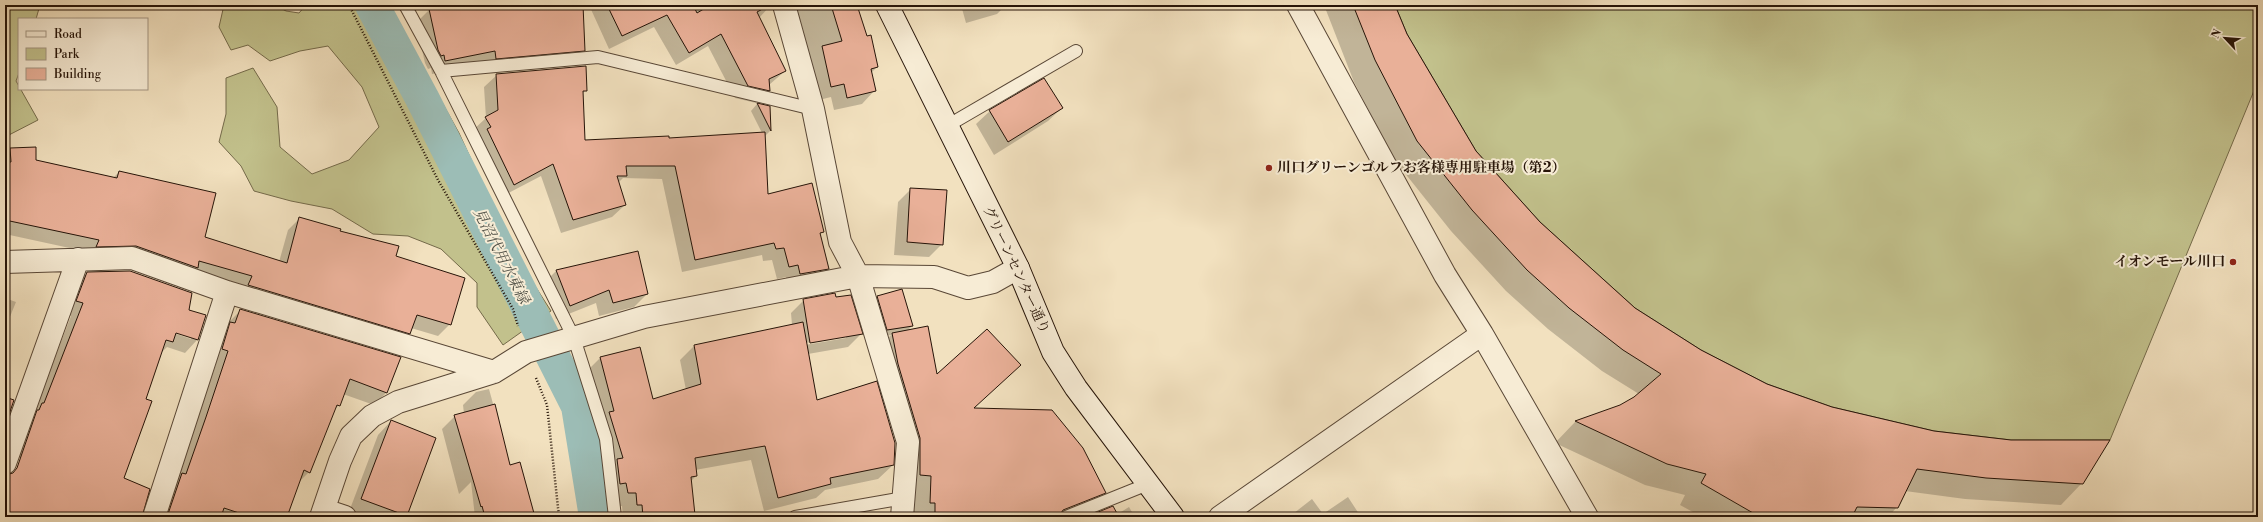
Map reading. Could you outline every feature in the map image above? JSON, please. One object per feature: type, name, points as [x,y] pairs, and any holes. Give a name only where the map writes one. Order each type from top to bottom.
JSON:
[{"type":"street","points":[[784,5],[813,109],[840,242],[858,276],[908,442],[903,507]]},
{"type":"street","name":"グリーンセンター通り","points":[[887,5],[1018,268],[1053,352],[1076,388],[1174,517]]},
{"type":"street","points":[[1298,5],[1445,275],[1482,334],[1587,517]]},
{"type":"street","points":[[5,262],[132,258],[227,292],[494,372]]},
{"type":"street","points":[[5,463],[78,259]]},
{"type":"street","points":[[345,517],[322,513],[351,436],[372,416],[398,402],[494,372],[526,352],[644,317],[858,276],[934,277],[968,288],[993,282],[1018,268]]},
{"type":"street","points":[[154,517],[227,292]]},
{"type":"street","points":[[1220,517],[1482,334]]},
{"type":"lane","points":[[405,5],[441,71],[574,338],[606,439],[615,517]]},
{"type":"lane","points":[[947,126],[1076,51]]},
{"type":"lane","points":[[441,71],[598,57],[813,109]]},
{"type":"lane","points":[[1066,517],[1148,484]]},
{"type":"lane","points":[[795,517],[903,507]]},
{"type":"path","points":[[349,5],[438,180],[513,309],[526,352],[547,406],[559,517]]},
{"type":"green space","points":[[5,5],[40,5],[36,18],[18,18],[18,76],[16,81],[18,90],[21,90],[38,120],[5,137]]},
{"type":"green space","points":[[224,5],[275,5],[286,11],[299,13],[306,5],[388,5],[459,133],[514,253],[551,311],[503,345],[477,307],[477,283],[441,249],[408,236],[373,234],[332,209],[291,201],[254,191],[241,166],[219,142],[226,114],[226,78],[253,68],[277,107],[280,147],[312,174],[349,160],[379,127],[362,87],[328,46],[300,51],[270,61],[248,45],[231,50],[219,27]]},
{"type":"green space","points":[[1395,5],[2258,5],[2258,81],[2110,440],[2011,440],[1934,431],[1832,407],[1767,384],[1701,350],[1635,308],[1540,222],[1476,151],[1407,34]]},
{"type":"building","points":[[447,5],[583,5],[585,51],[496,59],[495,51],[445,61],[444,55],[441,56],[438,50],[429,9]]},
{"type":"building","points":[[607,5],[693,5],[697,13],[707,7],[706,5],[770,5],[757,12],[786,71],[769,79],[770,91],[748,86],[721,34],[689,53],[667,15],[622,36]]},
{"type":"building","points":[[831,5],[857,5],[867,36],[871,35],[878,67],[871,69],[876,91],[847,98],[844,84],[831,87],[822,46],[842,41]]},
{"type":"building","points":[[1353,5],[1395,5],[1407,34],[1476,151],[1540,222],[1635,308],[1701,350],[1767,384],[1832,407],[1934,431],[2011,440],[2110,440],[2083,484],[1986,478],[1917,469],[1898,508],[1857,507],[1852,517],[1760,517],[1701,483],[1706,474],[1667,464],[1575,421],[1620,405],[1634,397],[1661,374],[1623,350],[1569,308],[1527,270],[1472,210],[1417,141],[1375,60]]},
{"type":"building","points":[[586,66],[587,91],[583,91],[585,140],[669,136],[669,138],[765,132],[768,194],[812,183],[824,232],[820,233],[829,269],[800,274],[798,265],[789,267],[784,248],[776,249],[774,243],[695,260],[675,166],[626,166],[627,176],[617,176],[626,205],[573,220],[553,164],[514,185],[487,129],[491,127],[485,117],[498,110],[496,74]]},
{"type":"building","points":[[1044,78],[1063,108],[1008,142],[989,110]]},
{"type":"building","points":[[757,103],[770,106],[771,131]]},
{"type":"building","points":[[36,147],[36,160],[117,178],[119,171],[216,193],[205,237],[287,263],[299,217],[341,229],[340,231],[399,246],[396,256],[465,278],[451,325],[417,315],[410,334],[248,285],[252,276],[199,261],[198,268],[136,246],[96,247],[99,240],[5,220],[5,162],[11,162],[10,148]]},
{"type":"building","points":[[910,188],[947,190],[943,245],[907,242]]},
{"type":"building","points":[[638,251],[648,294],[613,303],[609,290],[570,306],[556,270]]},
{"type":"building","points":[[130,271],[192,293],[189,310],[206,315],[198,340],[176,333],[173,342],[166,340],[146,399],[152,401],[124,478],[150,489],[142,517],[5,517],[5,475],[13,473],[17,468],[37,410],[39,410],[42,403],[44,403],[83,303],[76,301],[87,272]]},
{"type":"building","points":[[902,289],[913,326],[887,330],[877,296]]},
{"type":"building","points":[[835,293],[836,297],[851,295],[863,334],[810,343],[803,299]]},
{"type":"building","points":[[240,309],[401,357],[387,393],[350,379],[340,406],[337,405],[310,473],[304,470],[287,517],[251,517],[224,508],[221,517],[167,517],[182,473],[186,474],[228,351],[222,349],[230,322],[235,323]]},
{"type":"building","points":[[803,322],[817,400],[877,381],[895,443],[894,465],[830,478],[831,484],[778,498],[765,446],[695,458],[697,476],[691,477],[695,515],[643,517],[642,505],[637,505],[636,493],[628,493],[626,483],[620,484],[617,459],[623,458],[609,412],[614,411],[600,357],[640,347],[653,399],[701,384],[694,345]]},
{"type":"building","points":[[928,326],[937,374],[987,329],[1021,365],[974,408],[1052,410],[1083,448],[1106,493],[1063,510],[1059,517],[972,517],[972,515],[935,514],[935,503],[930,503],[931,476],[920,475],[920,438],[898,364],[892,333]]},
{"type":"building","points":[[5,397],[14,400],[5,426]]},
{"type":"building","points":[[495,404],[510,465],[520,462],[535,517],[485,517],[482,506],[481,507],[454,415]]},
{"type":"building","points":[[391,420],[436,438],[407,516],[361,499]]},
{"type":"building","points":[[1113,506],[1119,517],[1086,517]]},
{"type":"waterway","name":"見沼代用水東縁","points":[[372,5],[422,98],[578,406],[596,517]]},
{"type":"place","name":"川口グリーンゴルフお客様専用駐車場（第2）","points":[[1269,168]]},
{"type":"place","name":"イオンモール川口","points":[[2233,262]]}]
